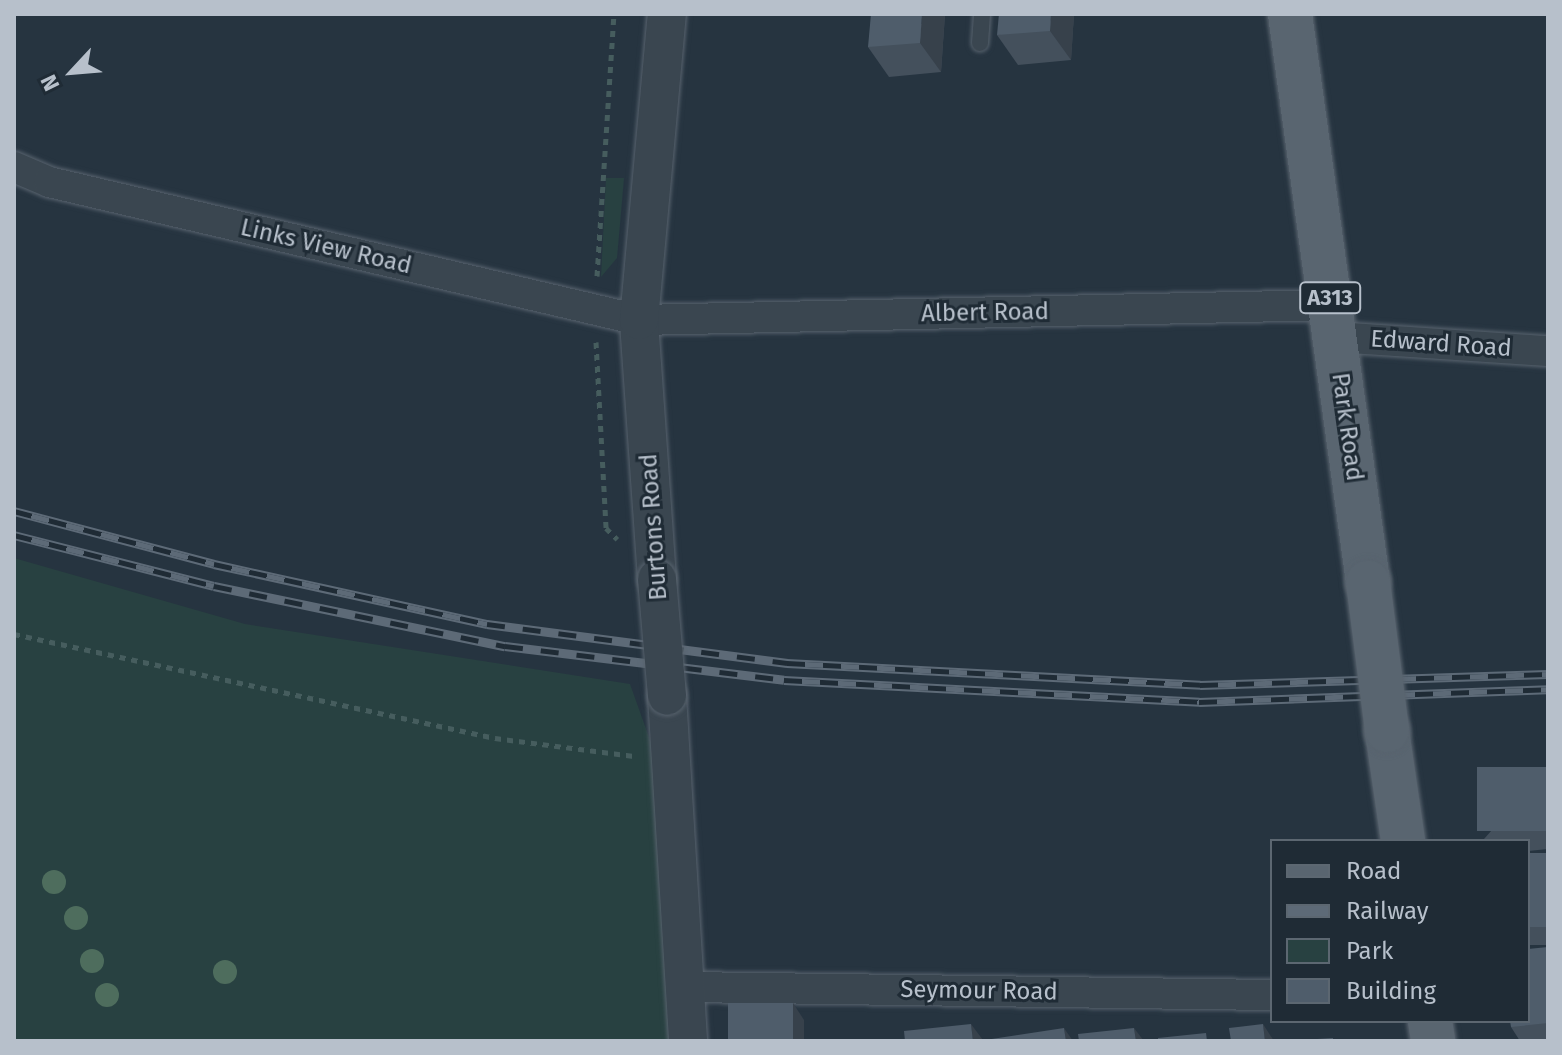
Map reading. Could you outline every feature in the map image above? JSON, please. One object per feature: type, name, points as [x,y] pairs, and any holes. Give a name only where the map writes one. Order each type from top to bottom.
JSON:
[{"type":"main road","name":"Park Road","points":[[1290,14],[1403,839]]},
{"type":"street","name":"Burtons Road","points":[[667,14],[639,320],[667,696],[688,1041]]},
{"type":"street","name":"Links View Road","points":[[14,167],[49,182],[639,320]]},
{"type":"street","name":"Albert Road","points":[[639,320],[1333,321]]},
{"type":"street","name":"Edward Road","points":[[1333,321],[1548,351]]},
{"type":"street","name":"Seymour Road","points":[[685,987],[1270,995]]},
{"type":"lane","points":[[980,43],[982,14]]},
{"type":"path","points":[[14,634],[495,738],[671,761]]},
{"type":"green space","points":[[606,178],[624,178],[617,258],[601,277]]},
{"type":"green space","points":[[14,558],[245,624],[630,684],[650,740],[668,875],[674,1041],[14,1041]]},
{"type":"building","points":[[871,14],[922,14],[920,43],[868,47]]},
{"type":"building","points":[[999,14],[1051,14],[1050,31],[997,35]]},
{"type":"building","points":[[1477,767],[1548,767],[1548,831],[1477,831]]},
{"type":"building","points":[[1530,853],[1548,853],[1548,927],[1530,927]]},
{"type":"building","points":[[1548,947],[1548,1023],[1511,1027],[1510,1023],[1530,1023],[1530,949]]},
{"type":"building","points":[[728,1003],[793,1003],[793,1041],[728,1041]]},
{"type":"building","points":[[971,1024],[973,1041],[905,1041],[904,1031]]},
{"type":"building","points":[[1263,1024],[1265,1041],[1231,1041],[1229,1028]]},
{"type":"building","points":[[1064,1028],[1066,1041],[985,1041],[985,1040]]},
{"type":"building","points":[[1134,1028],[1136,1041],[1079,1041],[1078,1034]]},
{"type":"building","points":[[1206,1033],[1207,1041],[1158,1041],[1158,1038]]},
{"type":"building","points":[[1333,1038],[1333,1041],[1285,1041]]},
{"type":"railway","points":[[14,511],[214,564],[487,624],[787,663],[1200,685],[1548,674]]},
{"type":"railway","points":[[14,535],[214,586],[505,646],[784,680],[1199,702],[1548,689]]}]
